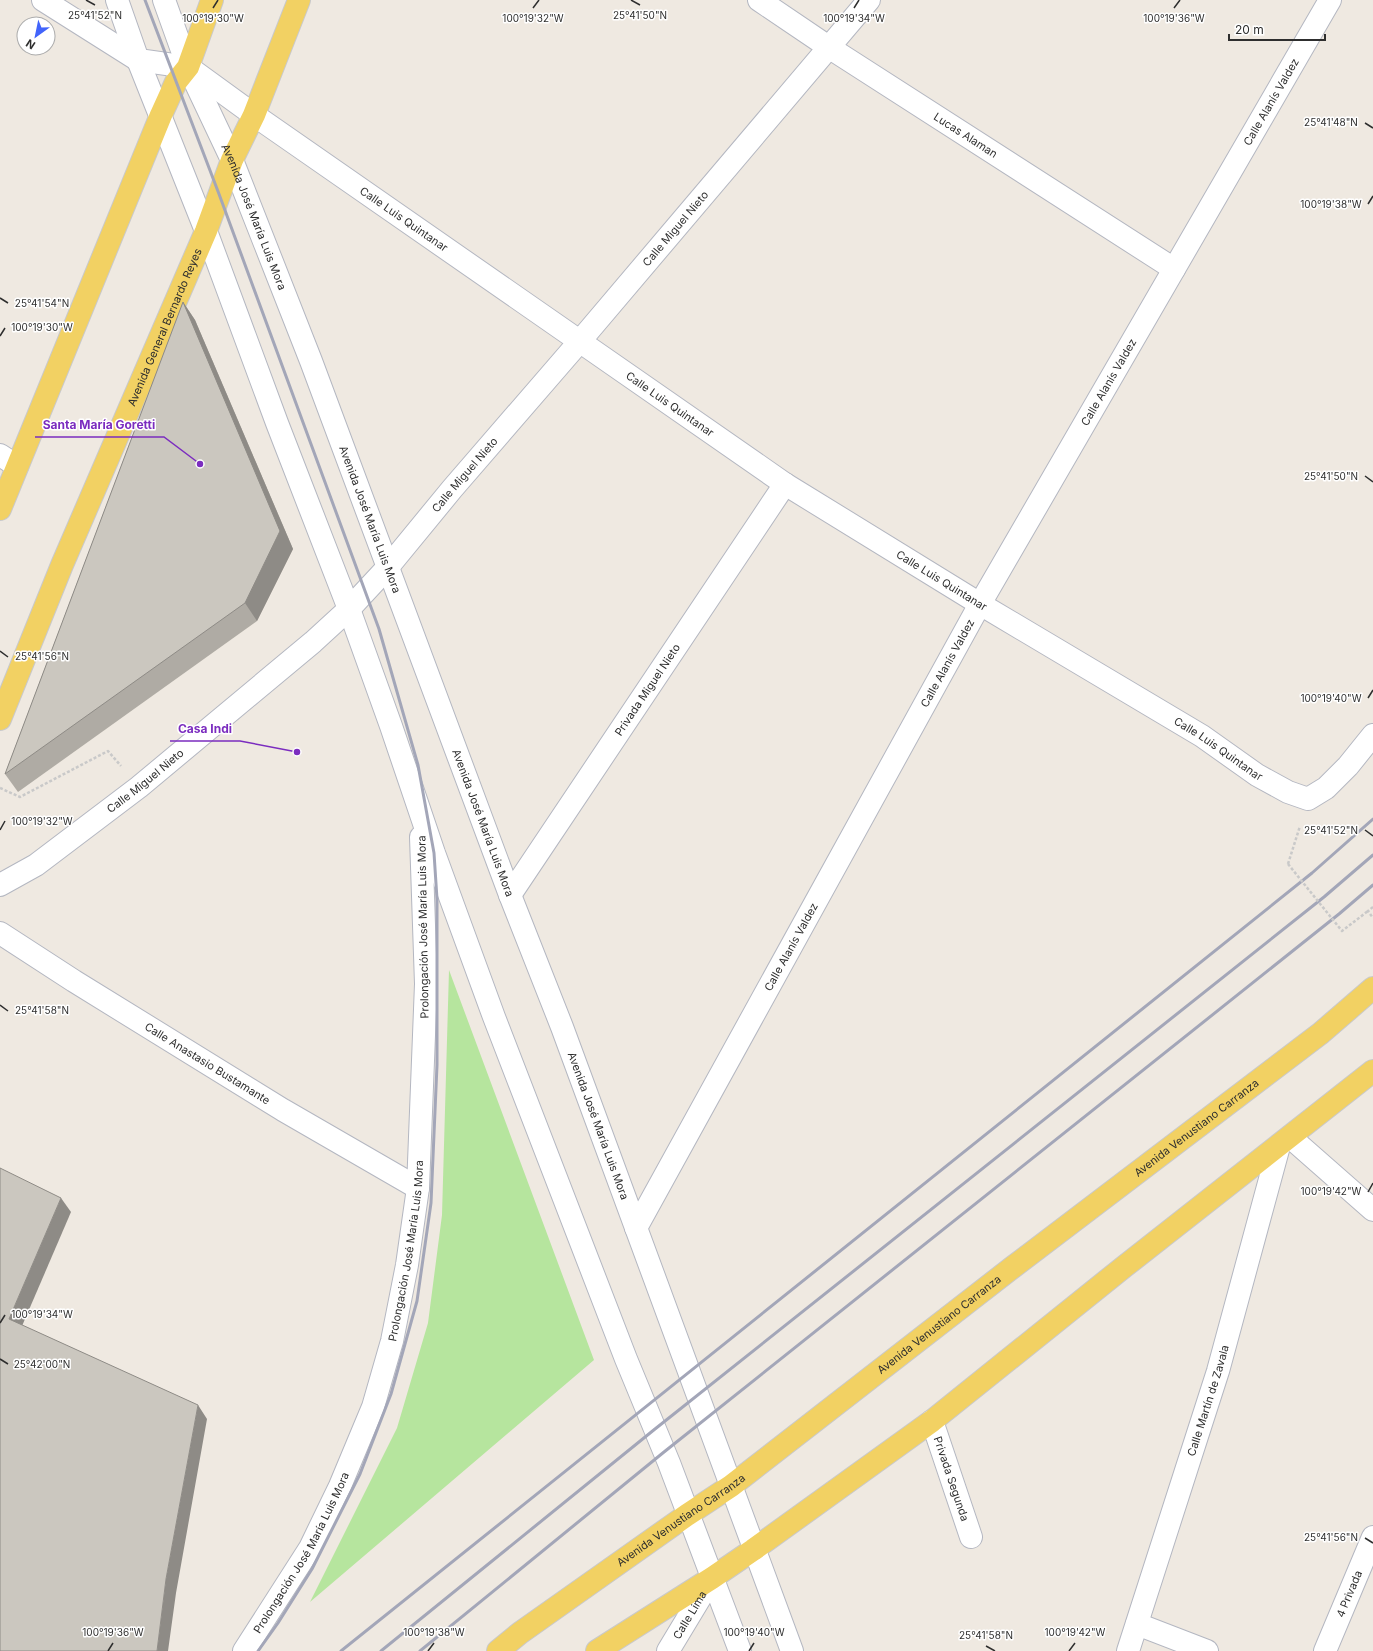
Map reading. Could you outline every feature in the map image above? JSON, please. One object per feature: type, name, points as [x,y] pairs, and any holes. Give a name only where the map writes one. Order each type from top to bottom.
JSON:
[{"type":"main road","points":[[0,509],[8,460],[176,82],[188,67],[212,0]]},
{"type":"main road","name":"Avenida General Bernardo Reyes","points":[[0,719],[62,565],[206,231],[232,160],[254,115],[299,0]]},
{"type":"main road","name":"Avenida Venustiano Carranza","points":[[498,1651],[520,1633],[687,1515],[731,1486],[1013,1267],[1321,1033],[1373,988]]},
{"type":"main road","points":[[597,1651],[754,1550],[932,1421],[1125,1266],[1285,1142],[1373,1071]]},
{"type":"street","name":"Calle Luis Quintanar","points":[[43,0],[138,60],[188,67],[254,115],[785,484],[980,604],[1202,736],[1257,775],[1288,792],[1308,799]]},
{"type":"street","points":[[117,0],[138,60],[206,231],[277,423],[349,609],[391,726],[420,814],[494,1016],[626,1359],[669,1463],[687,1515],[740,1651]]},
{"type":"street","name":"Avenida José María Luis Mora","points":[[164,0],[188,67],[232,160],[311,361],[510,895],[562,1027],[792,1651]]},
{"type":"street","name":"Lucas Alaman","points":[[759,0],[830,48],[1174,269]]},
{"type":"street","name":"Calle Miguel Nieto","points":[[0,885],[36,865],[139,787],[307,647],[349,609],[388,567],[452,489],[830,48],[869,0]]},
{"type":"street","name":"Calle Alanís Valdez","points":[[636,1228],[980,604],[1330,0]]},
{"type":"street","name":"Privada Miguel Nieto","points":[[510,895],[785,484]]},
{"type":"street","points":[[1308,799],[1326,788],[1348,766],[1373,734]]},
{"type":"street","name":"Prolongación José María Luis Mora","points":[[244,1651],[310,1548],[340,1486],[373,1406],[392,1341],[407,1265],[418,1188],[426,984],[420,814]]},
{"type":"street","name":"Calle Anastasio Bustamante","points":[[0,933],[74,981],[283,1110],[418,1188]]},
{"type":"street","points":[[1285,1142],[1373,1210]]},
{"type":"street","name":"Calle Martín de Zavala","points":[[1128,1651],[1218,1371],[1285,1142]]},
{"type":"street","name":"Privada Segunda","points":[[932,1421],[971,1537]]},
{"type":"street","name":"4 Privada","points":[[1325,1651],[1373,1537]]},
{"type":"street","name":"Calle Lima","points":[[668,1651],[712,1578]]},
{"type":"street","points":[[1137,1624],[1207,1651]]},
{"type":"path","points":[[0,788],[20,797],[108,751]]},
{"type":"path","points":[[1308,799],[1288,864],[1342,931],[1373,907]]},
{"type":"path","points":[[1368,911],[1373,918]]},
{"type":"green space","points":[[449,970],[594,1360],[310,1602],[397,1428],[428,1323],[442,1215]]},
{"type":"building","points":[[183,302],[280,531],[245,603],[5,774]]},
{"type":"building","points":[[0,1168],[61,1198],[9,1319],[198,1405],[166,1579],[157,1651],[0,1651]]},
{"type":"railway","points":[[145,0],[219,194],[379,629],[418,765],[434,853],[437,899],[437,1065],[431,1203],[417,1301],[391,1394],[360,1474],[312,1569],[278,1623],[258,1651]]},
{"type":"railway","points":[[341,1651],[1312,873],[1373,819]]},
{"type":"railway","points":[[381,1651],[655,1429],[1324,897],[1373,855]]},
{"type":"railway","points":[[420,1651],[664,1452],[1339,914],[1373,885]]},
{"type":"place","name":"Santa María Goretti","points":[[200,464]]},
{"type":"place","name":"Casa Indi","points":[[297,752]]}]
